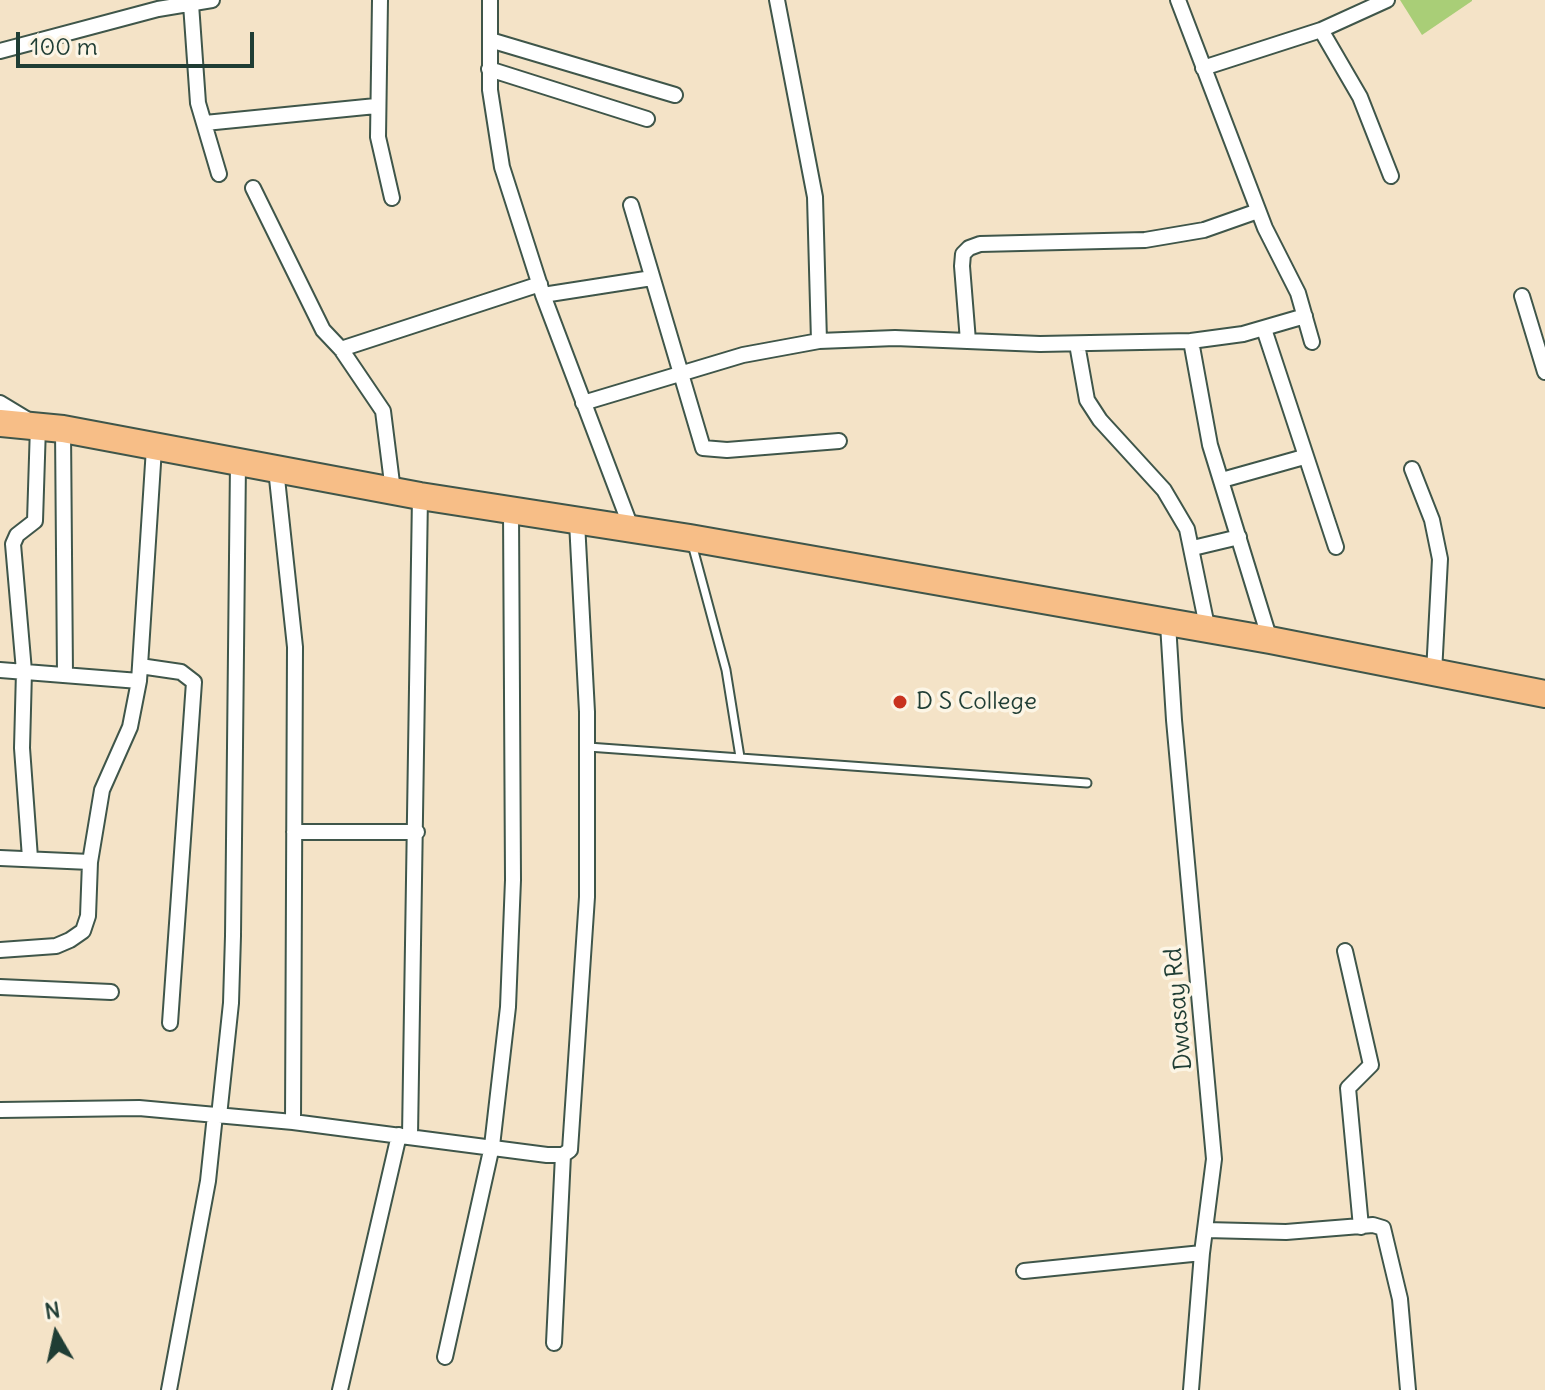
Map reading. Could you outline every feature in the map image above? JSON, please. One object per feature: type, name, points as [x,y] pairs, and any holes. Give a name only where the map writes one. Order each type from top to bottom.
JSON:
[{"type":"highway","points":[[0,423],[50,427],[420,496],[690,538],[1270,640],[1545,694]]},
{"type":"street","points":[[0,51],[157,5],[212,0]]},
{"type":"street","points":[[380,0],[376,106],[380,158],[392,198]]},
{"type":"street","points":[[490,0],[489,69],[502,167],[542,289],[632,531]]},
{"type":"street","points":[[777,0],[815,197],[819,341]]},
{"type":"street","points":[[1178,0],[1258,211],[1296,288],[1312,342]]},
{"type":"street","points":[[1203,68],[1321,30],[1387,0]]},
{"type":"street","points":[[191,4],[198,103],[219,174]]},
{"type":"street","points":[[1321,30],[1360,97],[1391,176]]},
{"type":"street","points":[[490,40],[675,95]]},
{"type":"street","points":[[489,69],[647,119]]},
{"type":"street","points":[[205,123],[376,106]]},
{"type":"street","points":[[253,188],[323,330],[341,349],[383,411],[393,491]]},
{"type":"street","points":[[631,205],[703,448],[727,450],[839,441]]},
{"type":"street","points":[[968,341],[962,266],[969,248],[1145,240],[1204,230],[1258,211]]},
{"type":"street","points":[[341,349],[542,289],[652,278]]},
{"type":"street","points":[[1522,296],[1545,372]]},
{"type":"street","points":[[583,403],[743,355],[819,341],[895,338],[1077,344],[1191,341],[1264,329],[1305,316]]},
{"type":"street","points":[[1264,329],[1336,547]]},
{"type":"street","points":[[1191,341],[1202,410],[1270,640]]},
{"type":"street","points":[[1077,344],[1087,400],[1100,420],[1164,490],[1187,529],[1208,631]]},
{"type":"street","points":[[0,403],[50,427]]},
{"type":"street","points":[[30,858],[22,748],[24,671],[13,544],[17,535],[35,521],[50,427]]},
{"type":"street","points":[[50,427],[65,675]]},
{"type":"street","points":[[0,950],[56,946],[83,931],[88,916],[90,862],[102,790],[130,727],[139,674],[154,448]]},
{"type":"street","points":[[1222,480],[1304,457]]},
{"type":"street","points":[[169,1390],[208,1181],[230,1019],[238,462]]},
{"type":"street","points":[[276,469],[295,647],[293,1122]]},
{"type":"street","points":[[1412,469],[1432,520],[1440,559],[1434,673]]},
{"type":"street","points":[[340,1390],[404,1136],[417,832],[420,496]]},
{"type":"street","points":[[445,1357],[492,1146],[508,1007],[512,911],[511,510]]},
{"type":"street","points":[[554,1343],[563,1155],[573,1145],[587,897],[588,747],[577,522]]},
{"type":"street","points":[[1193,548],[1239,537]]},
{"type":"street","name":"Dwasay Rd","points":[[1168,624],[1214,1159],[1202,1253],[1191,1390]]},
{"type":"street","points":[[0,670],[65,675],[181,672],[194,682],[170,1023]]},
{"type":"street","points":[[294,832],[417,832]]},
{"type":"street","points":[[0,858],[90,862]]},
{"type":"street","points":[[1345,951],[1371,1065],[1348,1088],[1361,1227]]},
{"type":"street","points":[[0,987],[111,992]]},
{"type":"street","points":[[0,1110],[139,1108],[293,1122],[563,1155]]},
{"type":"street","points":[[1206,1230],[1286,1232],[1380,1226],[1385,1232],[1400,1299],[1408,1390]]},
{"type":"street","points":[[1024,1271],[1202,1253]]},
{"type":"lane","points":[[690,538],[724,661],[740,757]]},
{"type":"lane","points":[[588,747],[1087,783]]},
{"type":"green space","points":[[1400,0],[1472,0],[1472,1],[1422,35]]},
{"type":"place","name":"D S College","points":[[900,702]]}]
